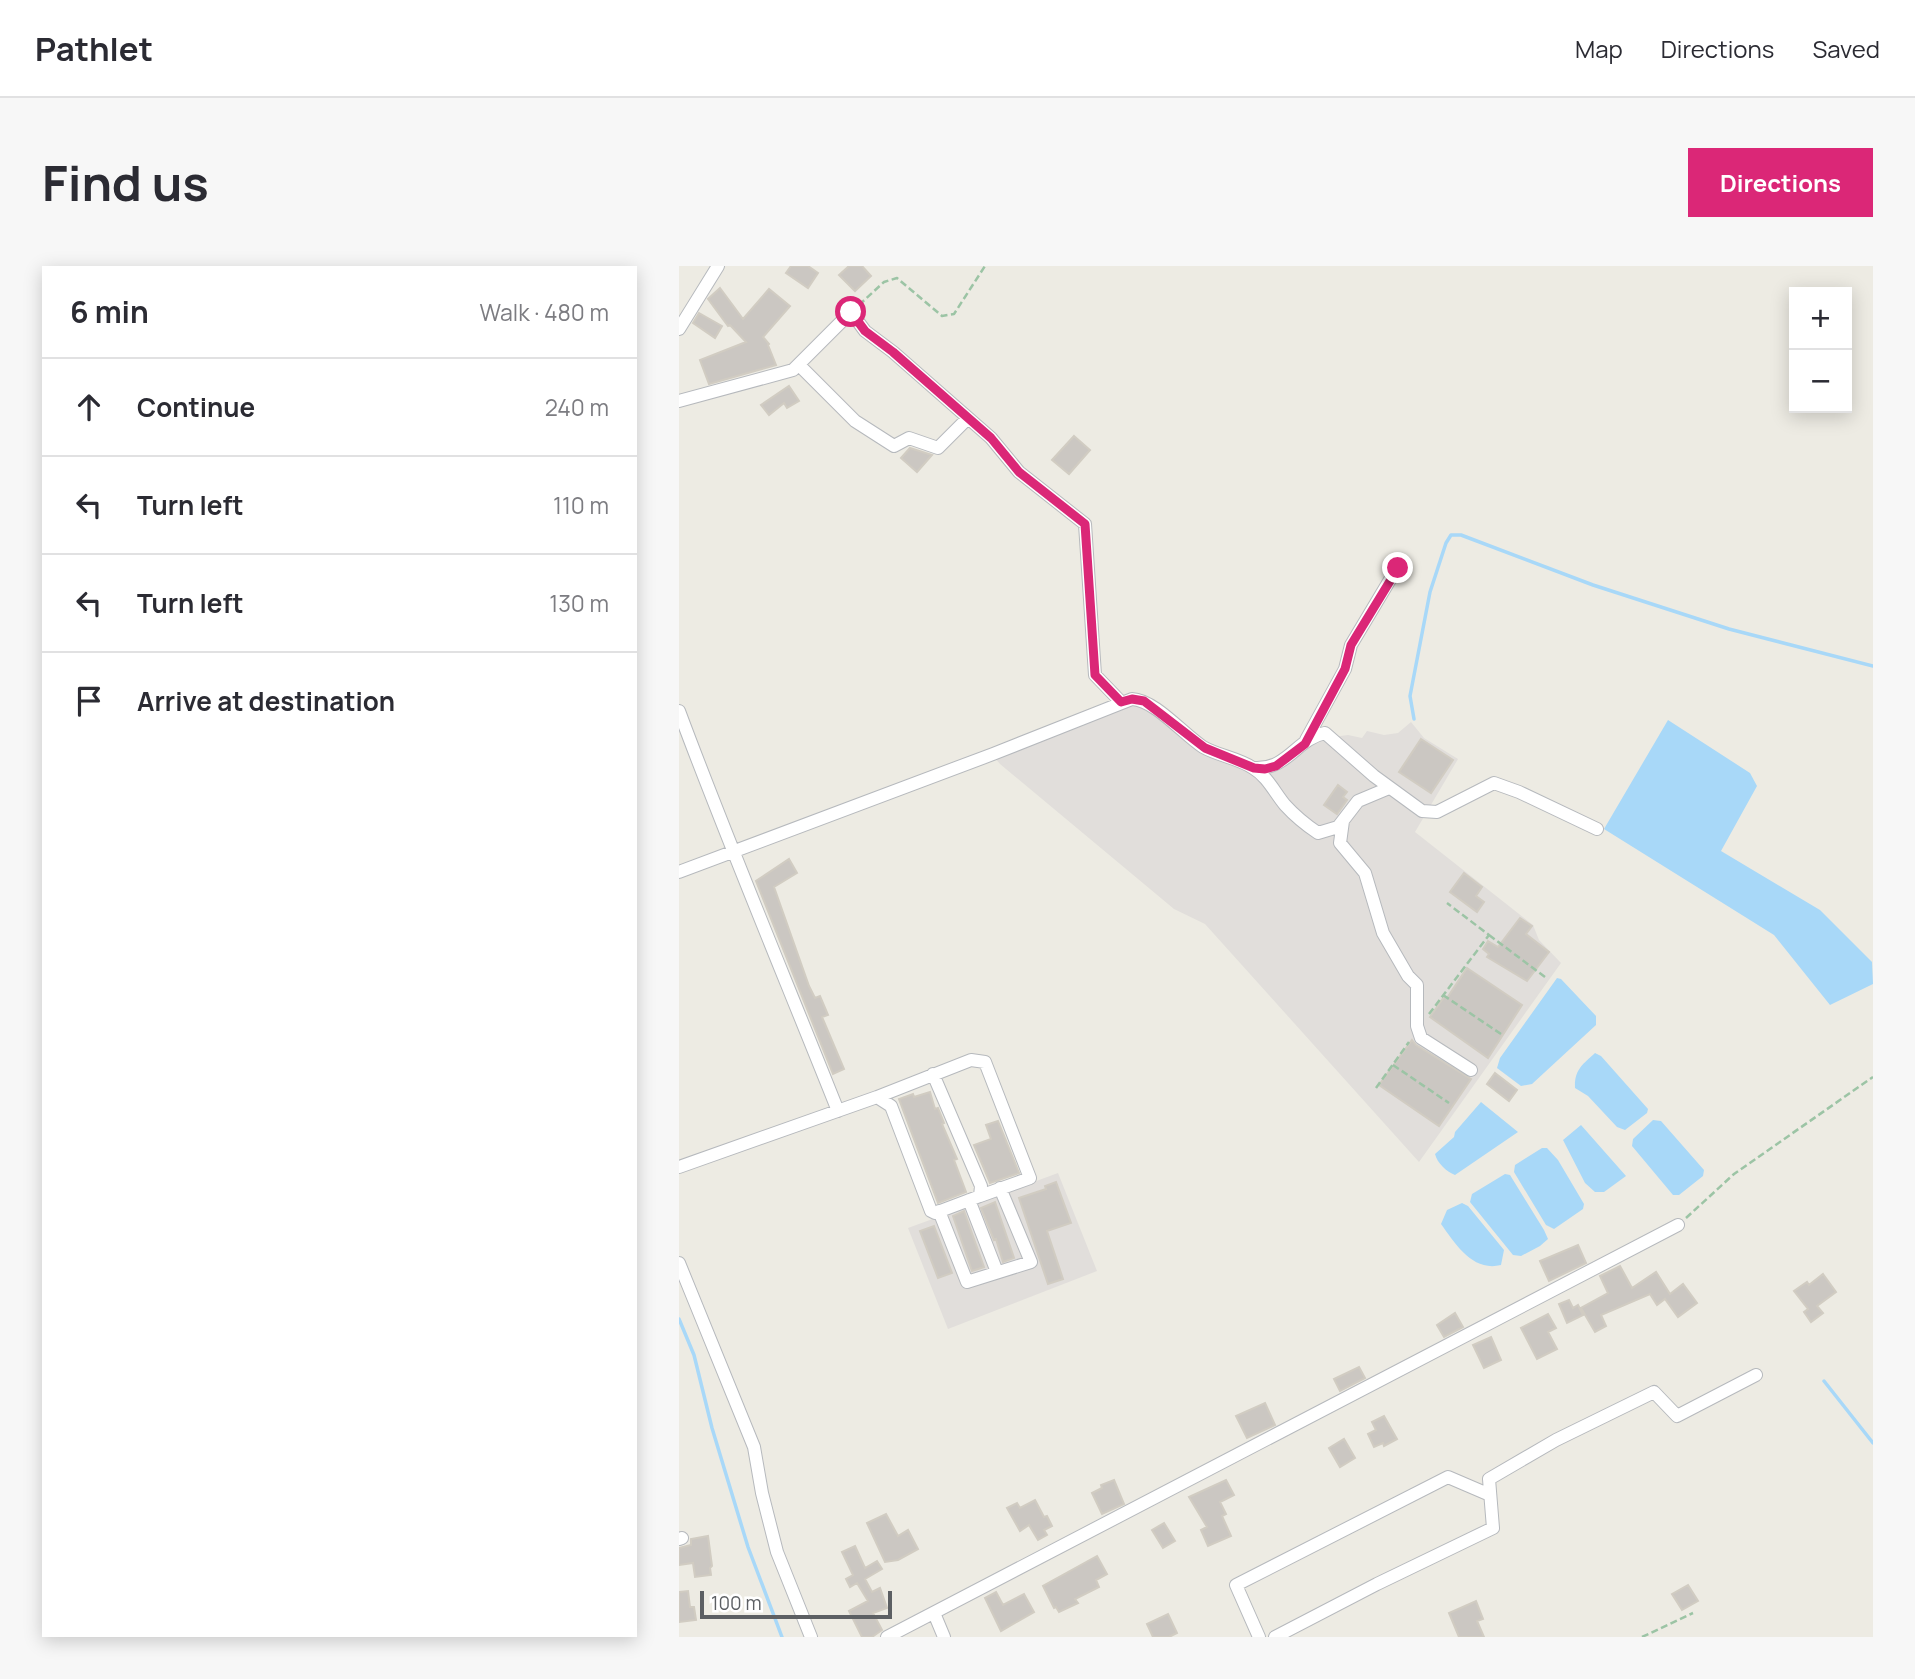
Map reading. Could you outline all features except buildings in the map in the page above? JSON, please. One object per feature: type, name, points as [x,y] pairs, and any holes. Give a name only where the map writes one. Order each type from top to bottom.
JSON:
[{"type":"street","points":[[679,329],[718,266]]},
{"type":"street","points":[[679,401],[793,370],[851,312],[865,331],[893,352],[991,438],[1019,472],[1085,524],[1095,675],[1121,702]]},
{"type":"street","points":[[799,365],[855,421],[894,446],[909,438],[937,449],[968,418]]},
{"type":"street","points":[[1305,744],[1345,669],[1351,645],[1398,568]]},
{"type":"street","points":[[679,872],[1132,699],[1144,701],[1205,748],[1254,768],[1276,766],[1314,735],[1325,733],[1389,788],[1422,811],[1437,811],[1493,783],[1519,792],[1597,829]]},
{"type":"street","points":[[679,711],[838,1111]]},
{"type":"street","points":[[1254,768],[1294,815],[1318,833],[1338,827],[1358,802],[1389,788]]},
{"type":"street","points":[[1343,821],[1340,843],[1365,873],[1383,933],[1408,976],[1417,985],[1418,1029],[1421,1038],[1471,1070]]},
{"type":"street","points":[[679,1167],[877,1097],[971,1060],[985,1062],[988,1067],[1030,1178],[939,1212],[931,1211],[891,1106],[877,1097]]},
{"type":"street","points":[[933,1074],[981,1186],[974,1198],[997,1272]]},
{"type":"street","points":[[939,1212],[967,1282],[1031,1262],[1000,1188]]},
{"type":"street","points":[[887,1637],[1678,1225]]},
{"type":"street","points":[[679,1263],[754,1447],[777,1552],[811,1637]]},
{"type":"street","points":[[1275,1637],[1493,1528],[1489,1479],[1556,1440],[1654,1392],[1677,1416],[1756,1375]]},
{"type":"street","points":[[1259,1637],[1236,1585],[1448,1477],[1490,1495]]},
{"type":"street","points":[[934,1613],[944,1637]]},
{"type":"path","points":[[851,312],[884,282],[897,278],[942,316],[954,314],[985,266]]},
{"type":"path","points":[[1447,903],[1545,977]]},
{"type":"path","points":[[1376,1088],[1489,935]]},
{"type":"path","points":[[1444,995],[1501,1034]]},
{"type":"path","points":[[1393,1065],[1449,1102]]},
{"type":"path","points":[[1678,1225],[1734,1174],[1873,1077]]},
{"type":"path","points":[[1642,1637],[1693,1613]]},
{"type":"shaded area","points":[[1132,701],[1252,771],[1325,738],[1348,735],[1362,738],[1367,731],[1384,735],[1398,733],[1411,722],[1424,738],[1458,759],[1415,832],[1533,925],[1539,940],[1561,963],[1419,1162],[1205,924],[1174,909],[994,757]]},
{"type":"shaded area","points":[[1058,1173],[1097,1271],[948,1329],[908,1228]]},
{"type":"water","points":[[1668,720],[1750,773],[1757,786],[1721,851],[1820,910],[1872,962],[1873,984],[1830,1005],[1774,935],[1604,829]]},
{"type":"water","points":[[1557,978],[1596,1016],[1596,1025],[1532,1084],[1521,1086],[1497,1068],[1500,1058]]},
{"type":"water","points":[[1595,1053],[1601,1056],[1648,1109],[1647,1113],[1625,1130],[1617,1127],[1588,1096],[1575,1088],[1578,1072]]},
{"type":"water","points":[[1481,1102],[1518,1132],[1455,1175],[1443,1167],[1435,1154],[1454,1137],[1455,1132]]},
{"type":"water","points":[[1653,1120],[1661,1121],[1704,1170],[1703,1176],[1679,1195],[1673,1195],[1632,1146],[1633,1139]]},
{"type":"water","points":[[1581,1125],[1626,1176],[1604,1192],[1595,1192],[1585,1183],[1563,1140]]},
{"type":"water","points":[[1542,1148],[1547,1148],[1558,1160],[1584,1204],[1583,1209],[1554,1229],[1546,1225],[1514,1172],[1515,1165]]},
{"type":"water","points":[[1505,1174],[1510,1175],[1548,1239],[1521,1256],[1513,1255],[1470,1202],[1472,1194]]},
{"type":"water","points":[[1462,1203],[1468,1206],[1504,1250],[1501,1265],[1482,1265],[1474,1261],[1459,1248],[1441,1224],[1447,1210]]},
{"type":"waterway","points":[[1414,719],[1410,696],[1430,592],[1451,535],[1461,535],[1593,585],[1729,629],[1873,666]]},
{"type":"waterway","points":[[679,1319],[694,1355],[712,1428],[748,1547],[782,1637]]},
{"type":"waterway","points":[[1824,1381],[1873,1443]]},
{"type":"route","points":[[851,312],[865,331],[893,352],[991,438],[1019,472],[1085,524],[1095,675],[1121,702],[1127,699],[1144,701],[1205,748],[1254,768],[1265,769],[1276,766],[1305,744],[1345,669],[1351,645],[1398,568]]}]
